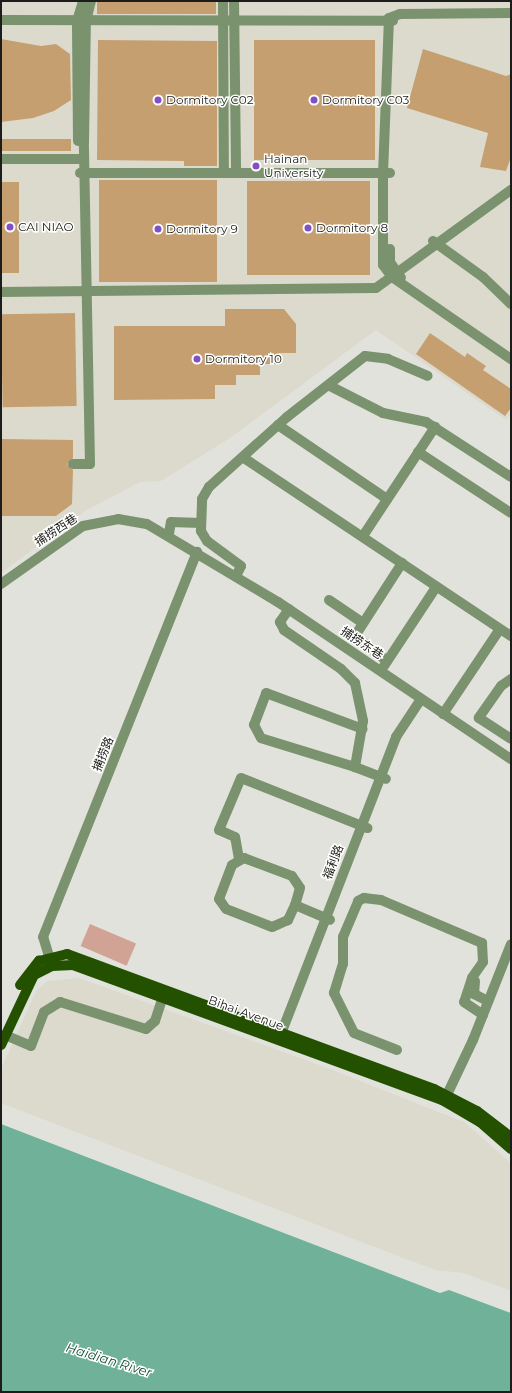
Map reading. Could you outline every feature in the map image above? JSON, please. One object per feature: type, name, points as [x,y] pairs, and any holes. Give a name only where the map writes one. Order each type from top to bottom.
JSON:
[{"type":"main road","name":"Bihai Avenue","points":[[1,1045],[3,1032],[29,982],[50,961],[67,954],[446,1098],[511,1137]]},
{"type":"main road","name":"Bihai Avenue","points":[[50,961],[82,968],[163,997],[283,1036]]},
{"type":"main road","name":"Bihai Avenue","points":[[446,1098],[480,1122],[511,1149]]},
{"type":"street","points":[[73,464],[88,464],[86,289],[82,173],[83,1]]},
{"type":"street","points":[[82,23],[91,1]]},
{"type":"street","points":[[223,1],[224,173]]},
{"type":"street","points":[[234,1],[236,173]]},
{"type":"street","points":[[511,13],[396,14],[391,23],[386,174],[390,262],[394,273],[406,286],[511,359]]},
{"type":"street","points":[[1,20],[82,23],[222,24],[391,23],[511,20]]},
{"type":"street","points":[[1,27],[82,23]]},
{"type":"street","points":[[1,154],[82,157]]},
{"type":"street","points":[[1,159],[82,157]]},
{"type":"street","points":[[82,173],[386,174]]},
{"type":"street","points":[[435,243],[511,184]]},
{"type":"street","points":[[1,292],[226,287],[376,288],[435,243],[511,190]]},
{"type":"street","points":[[435,243],[482,277],[511,304]]},
{"type":"street","points":[[1,286],[86,289]]},
{"type":"street","points":[[236,576],[241,566],[207,541],[201,523],[204,492],[244,458],[278,425],[330,386],[365,356],[388,359],[428,376]]},
{"type":"street","points":[[330,386],[371,408],[435,427],[511,476]]},
{"type":"street","points":[[278,425],[387,499]]},
{"type":"street","points":[[363,536],[435,427]]},
{"type":"street","points":[[418,452],[511,512]]},
{"type":"street","points":[[244,458],[511,636]]},
{"type":"street","name":"捕捞西巷","points":[[1,584],[65,538],[94,522],[133,521],[169,534],[197,552]]},
{"type":"street","points":[[169,534],[171,522],[201,523]]},
{"type":"street","name":"捕捞东巷","points":[[197,552],[289,609],[511,759]]},
{"type":"street","name":"捕捞路","points":[[50,961],[43,938],[197,552]]},
{"type":"street","points":[[387,661],[355,636],[402,563]]},
{"type":"street","points":[[380,671],[436,587]]},
{"type":"street","points":[[329,600],[363,622]]},
{"type":"street","points":[[289,609],[280,622],[284,630],[341,668],[355,684],[363,729],[355,767]]},
{"type":"street","points":[[444,714],[500,629]]},
{"type":"street","points":[[511,679],[501,686],[479,718],[511,739]]},
{"type":"street","points":[[363,729],[266,693],[254,725],[255,732],[261,738],[355,767],[383,778]]},
{"type":"street","name":"福利路","points":[[283,1036],[383,778],[396,737],[424,701]]},
{"type":"street","points":[[473,734],[482,720]]},
{"type":"street","points":[[239,859],[235,837],[219,830],[241,778],[364,827]]},
{"type":"street","points":[[239,859],[296,879],[300,888],[295,905],[288,920],[272,927],[222,907],[219,899],[230,869],[239,859]]},
{"type":"street","points":[[397,1050],[354,1033],[334,993],[343,964],[343,937],[358,901],[376,898],[476,939],[482,943],[484,956],[464,1002],[482,1015]]},
{"type":"street","points":[[295,905],[328,919]]},
{"type":"street","points":[[446,1098],[511,944]]},
{"type":"street","points":[[477,974],[474,994],[488,1001]]},
{"type":"street","points":[[3,1032],[35,1048],[44,1012],[54,1003],[66,1002],[139,1030],[151,1026],[163,997]]},
{"type":"shaded area","name":"Hainan University","points":[[1,1],[511,1],[511,413],[506,420],[376,330],[230,438],[161,481],[140,482],[85,511],[1,573]]},
{"type":"shaded area","points":[[262,1],[492,1],[264,2]]},
{"type":"shaded area","points":[[90,924],[136,944],[127,966],[81,946]]},
{"type":"shaded area","points":[[79,978],[322,1066],[464,1122],[511,1163],[511,1291],[464,1273],[436,1270],[403,1258],[1,1103],[1,1069],[36,991],[47,981]]},
{"type":"water","name":"Haidian River","points":[[1,1124],[440,1293],[449,1290],[511,1313],[511,1392],[1,1392]]},
{"type":"building","points":[[97,1],[216,1],[216,14],[97,14]]},
{"type":"building","points":[[1,39],[41,46],[56,44],[70,54],[71,100],[54,111],[33,118],[1,122]]},
{"type":"building","name":"Dormitory C02","points":[[98,40],[217,41],[217,166],[184,166],[184,161],[97,160]]},
{"type":"building","name":"Dormitory C03","points":[[254,40],[375,40],[375,160],[254,160]]},
{"type":"building","points":[[423,49],[506,76],[511,74],[511,157],[506,171],[480,167],[488,133],[407,108]]},
{"type":"building","points":[[1,139],[71,139],[71,151],[1,151]]},
{"type":"building","name":"Dormitory 9","points":[[99,180],[217,180],[217,282],[99,282]]},
{"type":"building","name":"Dormitory 8","points":[[247,181],[370,181],[370,275],[247,275]]},
{"type":"building","name":"CAI NIAO","points":[[1,182],[19,182],[19,273],[1,273]]},
{"type":"building","name":"Dormitory 10","points":[[225,309],[284,309],[296,324],[296,353],[279,353],[279,364],[260,364],[260,375],[236,375],[236,385],[215,385],[215,399],[114,400],[114,326],[225,326]]},
{"type":"building","points":[[75,313],[77,406],[3,407],[1,314]]},
{"type":"building","points":[[430,333],[465,357],[467,353],[486,366],[483,370],[511,389],[511,408],[505,416],[416,354]]},
{"type":"building","points":[[1,439],[73,440],[73,458],[67,464],[73,470],[72,504],[56,516],[1,516]]},
{"type":"place","name":"Dormitory C02","points":[[158,100]]},
{"type":"place","name":"Dormitory C03","points":[[314,100]]},
{"type":"place","name":"Hainan University","points":[[256,166]]},
{"type":"place","name":"CAI NIAO","points":[[10,227]]},
{"type":"place","name":"Dormitory 8","points":[[308,228]]},
{"type":"place","name":"Dormitory 9","points":[[158,229]]},
{"type":"place","name":"Dormitory 10","points":[[197,359]]}]
